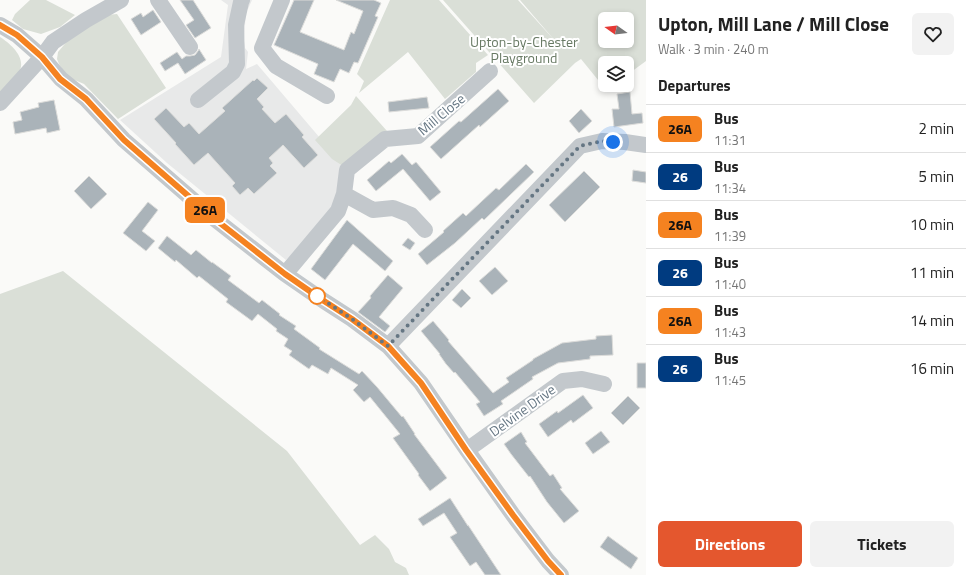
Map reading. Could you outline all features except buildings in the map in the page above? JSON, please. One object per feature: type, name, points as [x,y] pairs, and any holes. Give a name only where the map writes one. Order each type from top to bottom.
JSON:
[{"type":"street","points":[[0,103],[42,57],[53,42],[86,20],[121,0]]},
{"type":"street","points":[[158,0],[190,47]]},
{"type":"street","points":[[198,100],[234,72],[237,64],[236,25],[242,0]]},
{"type":"street","points":[[282,0],[262,48],[276,66],[327,96]]},
{"type":"street","points":[[0,25],[17,35],[42,57],[60,79],[86,99],[124,140],[216,220],[285,274],[352,319],[388,346],[421,383],[466,450],[548,561],[561,575]]},
{"type":"street","name":"Mill Close","points":[[285,274],[338,211],[344,194],[347,170],[385,138],[418,136],[490,71]]},
{"type":"street","points":[[388,346],[580,146],[602,141],[646,145]]},
{"type":"street","points":[[344,194],[373,210],[393,208],[411,215],[425,230]]},
{"type":"street","name":"Delvine Drive","points":[[466,450],[563,381],[582,379],[604,384]]},
{"type":"shaded area","points":[[221,0],[252,0],[248,9],[246,10],[244,41],[245,48],[248,52],[246,69],[257,64],[346,166],[335,206],[305,243],[286,260],[167,163],[120,120],[221,57],[228,5]]},
{"type":"green space","points":[[30,0],[46,0],[75,15],[60,27],[41,34],[23,29],[12,20],[15,14]]},
{"type":"green space","points":[[390,0],[439,0],[488,55],[476,63],[476,72],[445,99],[408,52],[359,93],[364,81],[357,74]]},
{"type":"green space","name":"Upton-by-Chester Playground","points":[[443,0],[518,0],[556,42],[520,0],[646,0],[646,61],[634,70],[634,56],[598,56],[598,80],[581,59],[534,103]]},
{"type":"green space","points":[[117,14],[166,88],[118,119],[84,84],[70,78],[64,72],[57,59],[58,52],[69,39],[107,15]]},
{"type":"green space","points":[[0,37],[9,43],[17,52],[21,62],[21,67],[10,85],[0,97]]},
{"type":"green space","points":[[356,96],[387,131],[343,166],[332,159],[315,140],[351,105]]},
{"type":"green space","points":[[63,271],[287,451],[360,545],[375,535],[389,549],[395,562],[406,568],[409,575],[0,575],[0,294]]},
{"type":"bus line","name":"26A","points":[[0,25],[17,35],[42,57],[60,79],[86,99],[124,140],[216,220],[285,274],[352,319],[388,346],[421,383],[466,450],[513,515],[548,561],[561,575]]},
{"type":"route","points":[[317,296],[311,292],[352,319],[388,346],[580,146],[602,141],[613,142]]}]
